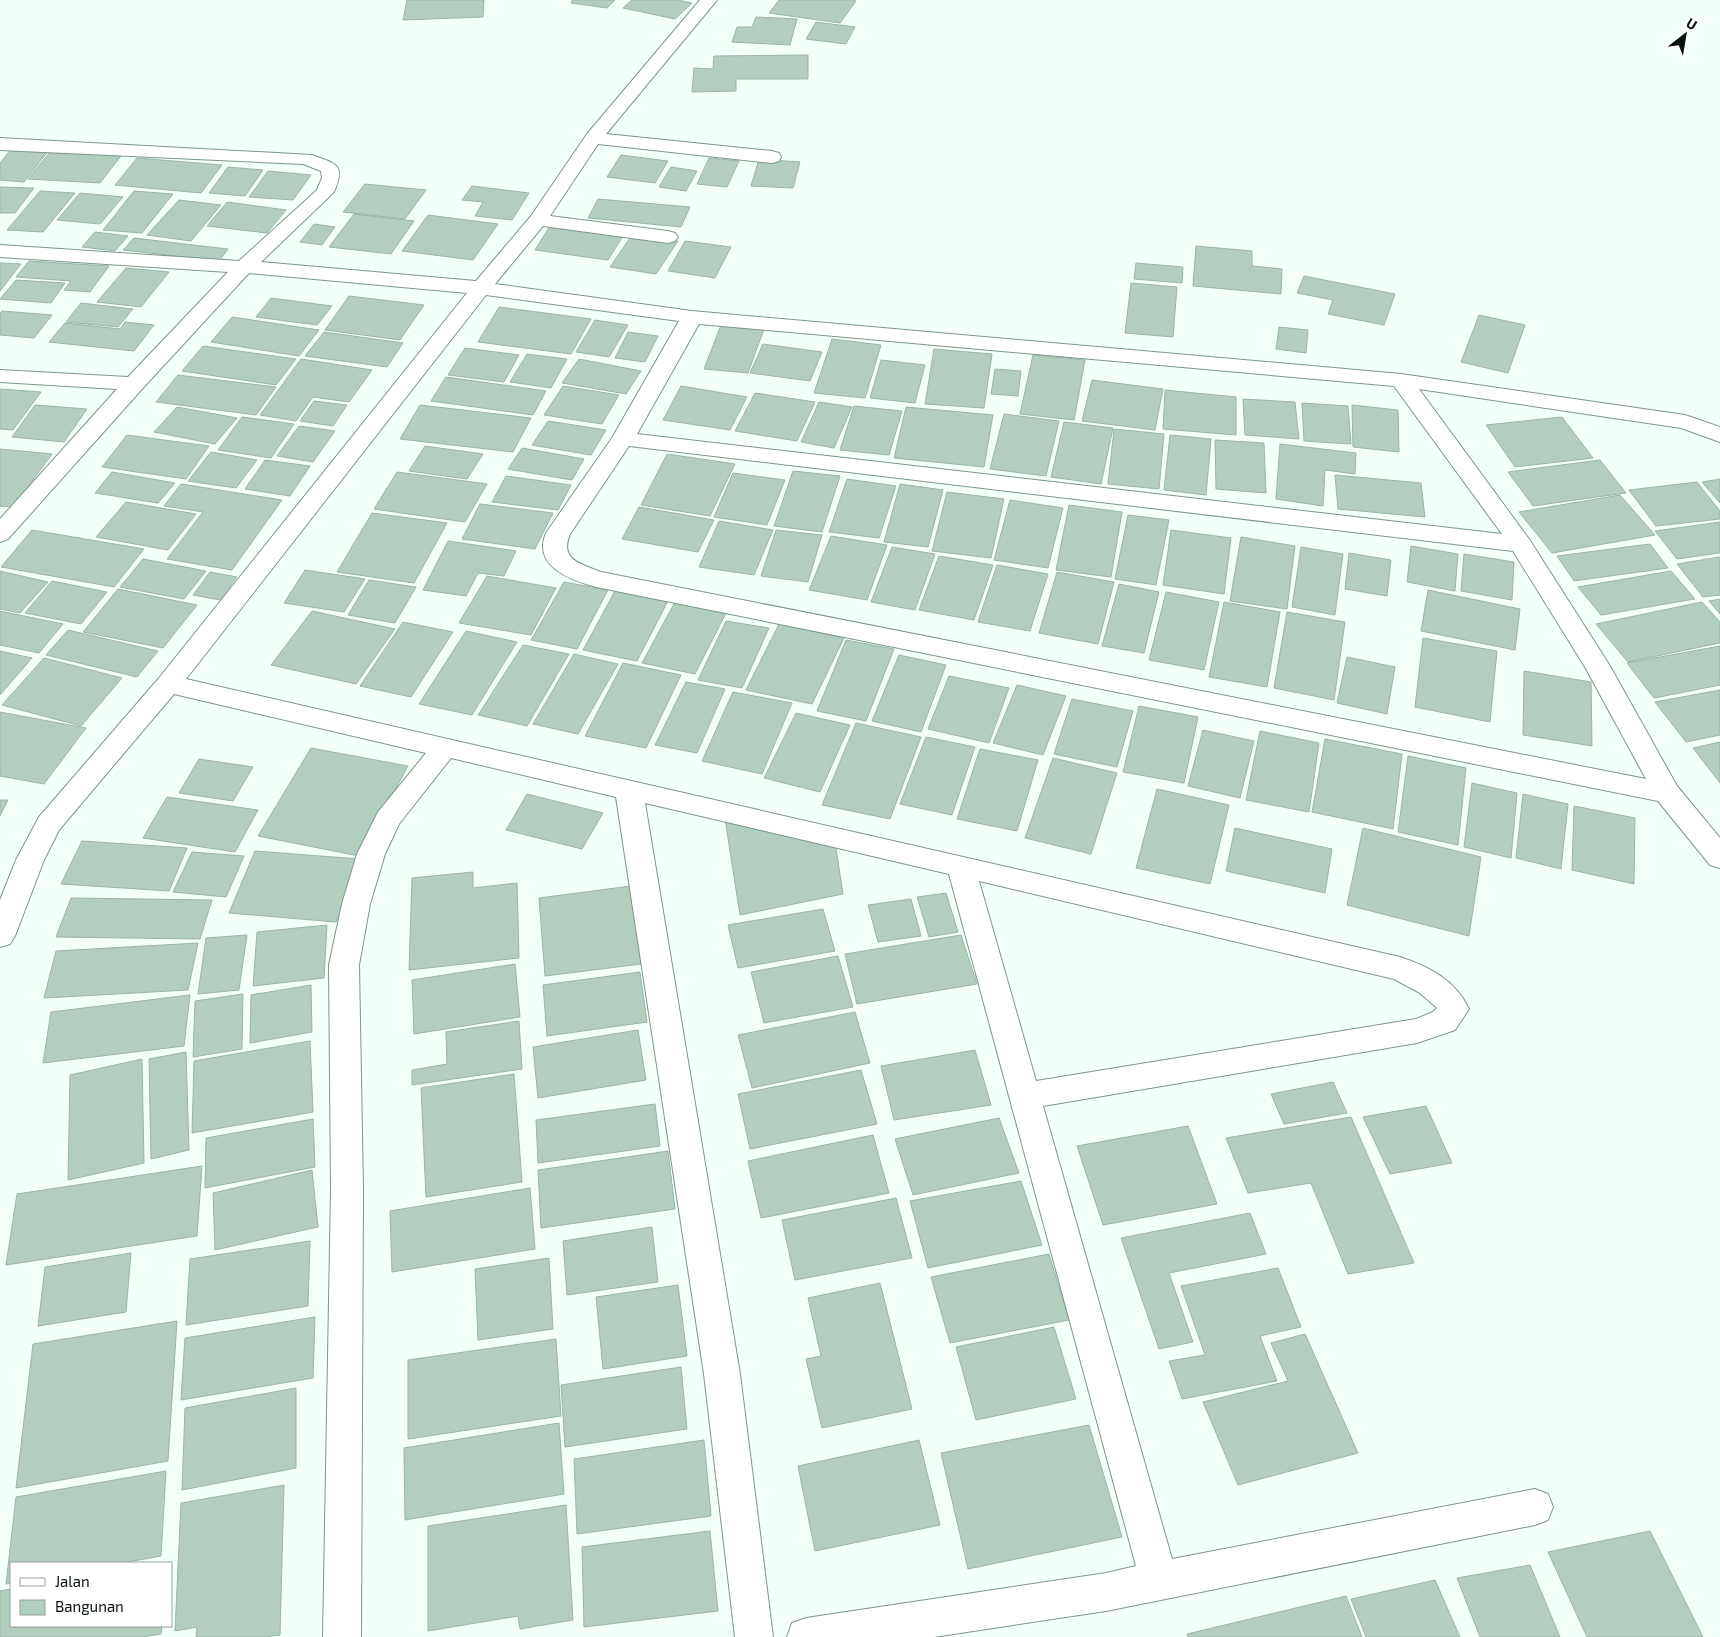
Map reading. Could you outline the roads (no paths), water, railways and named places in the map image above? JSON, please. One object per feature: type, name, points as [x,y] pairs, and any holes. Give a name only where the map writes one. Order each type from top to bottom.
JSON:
[{"type":"street","points":[[0,936],[30,860],[49,824],[168,684],[481,288],[538,220],[593,138],[709,0]]},
{"type":"street","points":[[593,138],[772,157]]},
{"type":"street","points":[[0,144],[305,160],[330,168],[331,178],[325,192],[244,267],[134,384],[1,532]]},
{"type":"street","points":[[538,220],[668,237]]},
{"type":"street","points":[[0,251],[244,267],[481,288],[692,316],[1401,380],[1685,422],[1720,434]]},
{"type":"street","points":[[692,316],[623,439],[558,533],[553,547],[556,555],[567,566],[596,579],[1667,793]]},
{"type":"street","points":[[0,376],[134,384]]},
{"type":"street","points":[[1401,380],[1521,544],[1598,666],[1667,793],[1720,857]]},
{"type":"street","points":[[623,439],[1521,544]]},
{"type":"street","points":[[168,684],[1400,969],[1425,980],[1446,996],[1454,1009],[1444,1021],[1417,1031],[1026,1096]]},
{"type":"street","points":[[342,1637],[347,1189],[344,965],[356,904],[371,854],[388,819],[444,748]]},
{"type":"street","points":[[629,790],[722,1374],[754,1637]]},
{"type":"street","points":[[961,866],[1160,1580]]},
{"type":"street","points":[[806,1637],[1106,1592],[1535,1507]]}]
